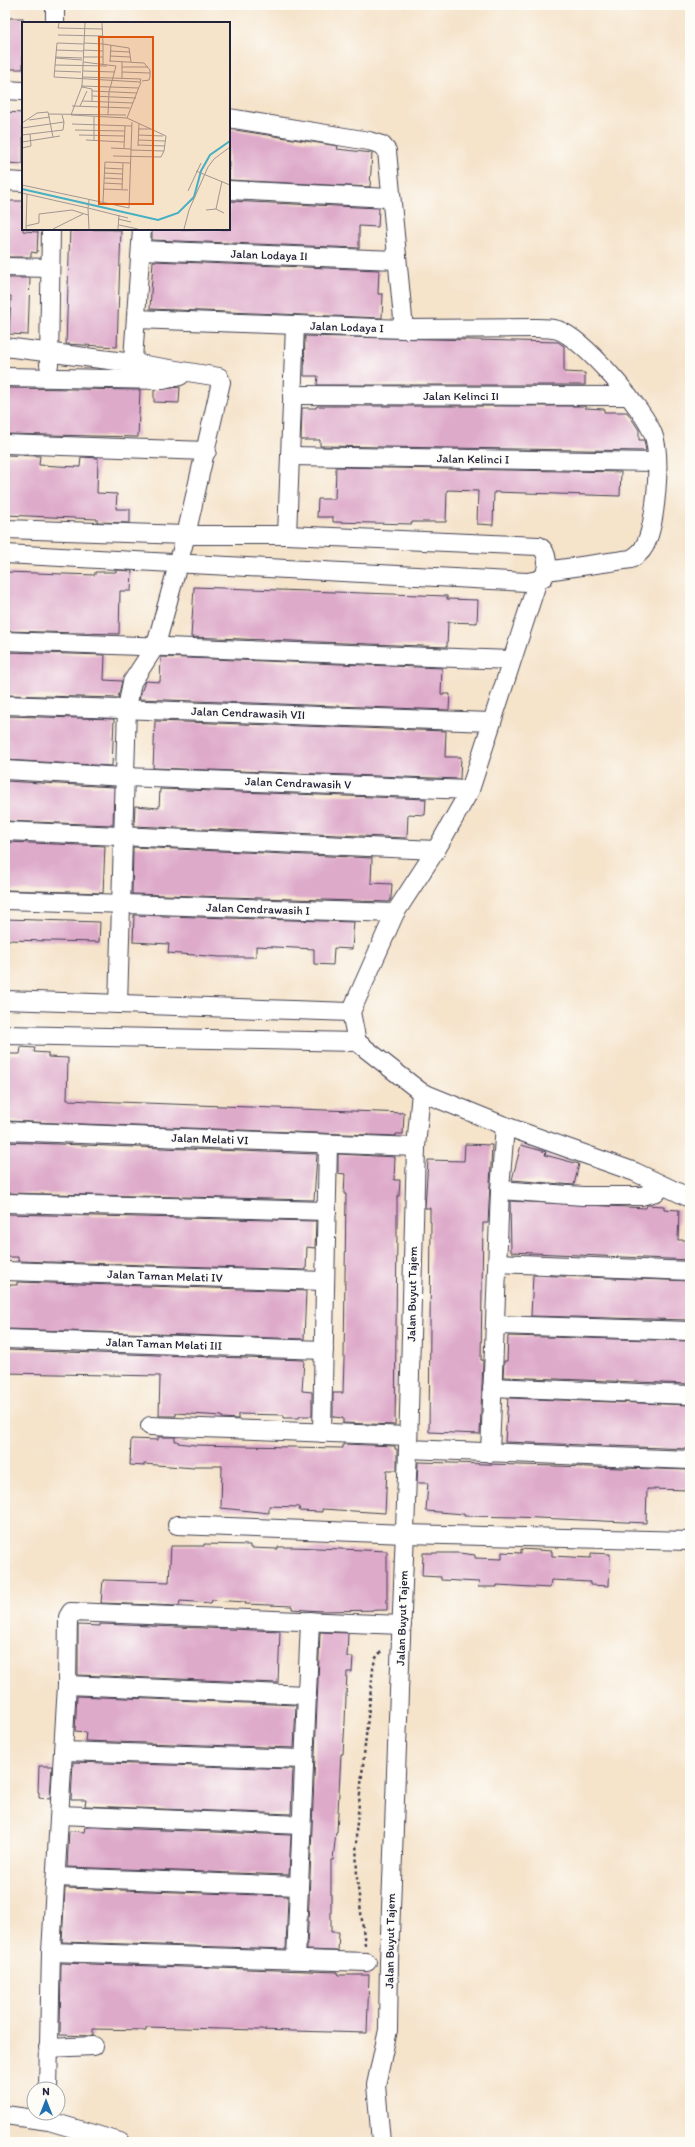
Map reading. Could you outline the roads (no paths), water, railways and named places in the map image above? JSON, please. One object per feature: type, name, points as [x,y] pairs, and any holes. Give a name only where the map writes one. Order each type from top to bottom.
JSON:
[{"type":"street","points":[[55,5],[55,22]]},
{"type":"street","points":[[5,90],[22,91]]},
{"type":"street","points":[[230,118],[369,141],[382,145],[387,151],[390,198],[404,329]]},
{"type":"street","points":[[5,181],[22,182]]},
{"type":"street","points":[[230,190],[390,198]]},
{"type":"street","points":[[49,378],[51,230]]},
{"type":"street","points":[[132,371],[142,230]]},
{"type":"street","name":"Jalan Lodaya II","points":[[141,250],[396,260]]},
{"type":"street","points":[[5,267],[50,268]]},
{"type":"street","name":"Jalan Lodaya I","points":[[136,319],[404,329],[536,328],[557,330],[577,342],[586,350],[629,396]]},
{"type":"street","points":[[287,535],[295,325]]},
{"type":"street","points":[[5,347],[49,353],[132,371]]},
{"type":"street","points":[[5,377],[49,378],[132,371],[186,372],[218,377],[221,379],[207,451],[156,645],[132,682],[127,708],[118,1004]]},
{"type":"street","name":"Jalan Kelinci II","points":[[292,395],[629,396]]},
{"type":"street","points":[[5,554],[527,582],[542,575],[630,559],[641,552],[645,546],[655,516],[656,448],[654,434],[629,396]]},
{"type":"street","points":[[5,444],[207,451]]},
{"type":"street","name":"Jalan Kelinci I","points":[[290,456],[656,462]]},
{"type":"street","points":[[5,529],[186,535],[287,535],[539,546],[546,555],[542,575],[511,660],[470,790],[436,850],[394,913],[351,1012],[357,1042]]},
{"type":"street","points":[[5,641],[156,645],[511,660]]},
{"type":"street","name":"Jalan Cendrawasih VII","points":[[5,704],[491,722]]},
{"type":"street","name":"Jalan Cendrawasih V","points":[[5,770],[125,777],[470,790]]},
{"type":"street","points":[[5,831],[436,850]]},
{"type":"street","name":"Jalan Cendrawasih I","points":[[5,900],[394,913]]},
{"type":"street","points":[[5,1000],[351,1012]]},
{"type":"street","points":[[5,1035],[357,1042],[421,1092],[505,1126],[635,1172],[690,1198]]},
{"type":"street","name":"Jalan Buyut Tajem","points":[[381,2142],[376,2085],[388,2030],[389,1962],[408,1443],[416,1147],[421,1092]]},
{"type":"street","points":[[490,1453],[500,1190],[505,1126]]},
{"type":"street","name":"Jalan Melati VI","points":[[5,1131],[416,1147]]},
{"type":"street","points":[[322,1433],[328,1144]]},
{"type":"street","points":[[500,1190],[583,1196],[641,1196],[656,1192],[664,1186]]},
{"type":"street","points":[[5,1203],[326,1211]]},
{"type":"street","points":[[498,1263],[690,1271]]},
{"type":"street","name":"Jalan Taman Melati IV","points":[[5,1271],[325,1281]]},
{"type":"street","points":[[495,1325],[690,1331]]},
{"type":"street","name":"Jalan Taman Melati III","points":[[5,1339],[324,1350]]},
{"type":"street","points":[[492,1387],[690,1395]]},
{"type":"street","points":[[150,1426],[322,1433],[490,1453],[690,1460]]},
{"type":"street","points":[[177,1525],[404,1534],[690,1541]]},
{"type":"street","points":[[48,2081],[51,1952],[67,1685],[68,1617],[70,1612],[310,1621],[401,1632]]},
{"type":"street","points":[[296,1959],[310,1621]]},
{"type":"street","points":[[67,1685],[306,1695]]},
{"type":"street","points":[[63,1750],[304,1759]]},
{"type":"street","points":[[60,1814],[301,1825]]},
{"type":"street","points":[[56,1877],[299,1886]]},
{"type":"street","points":[[51,1952],[367,1962]]},
{"type":"street","points":[[48,2048],[94,2046]]},
{"type":"street","points":[[5,2115],[26,2116]]},
{"type":"street","points":[[60,2121],[120,2142]]}]
